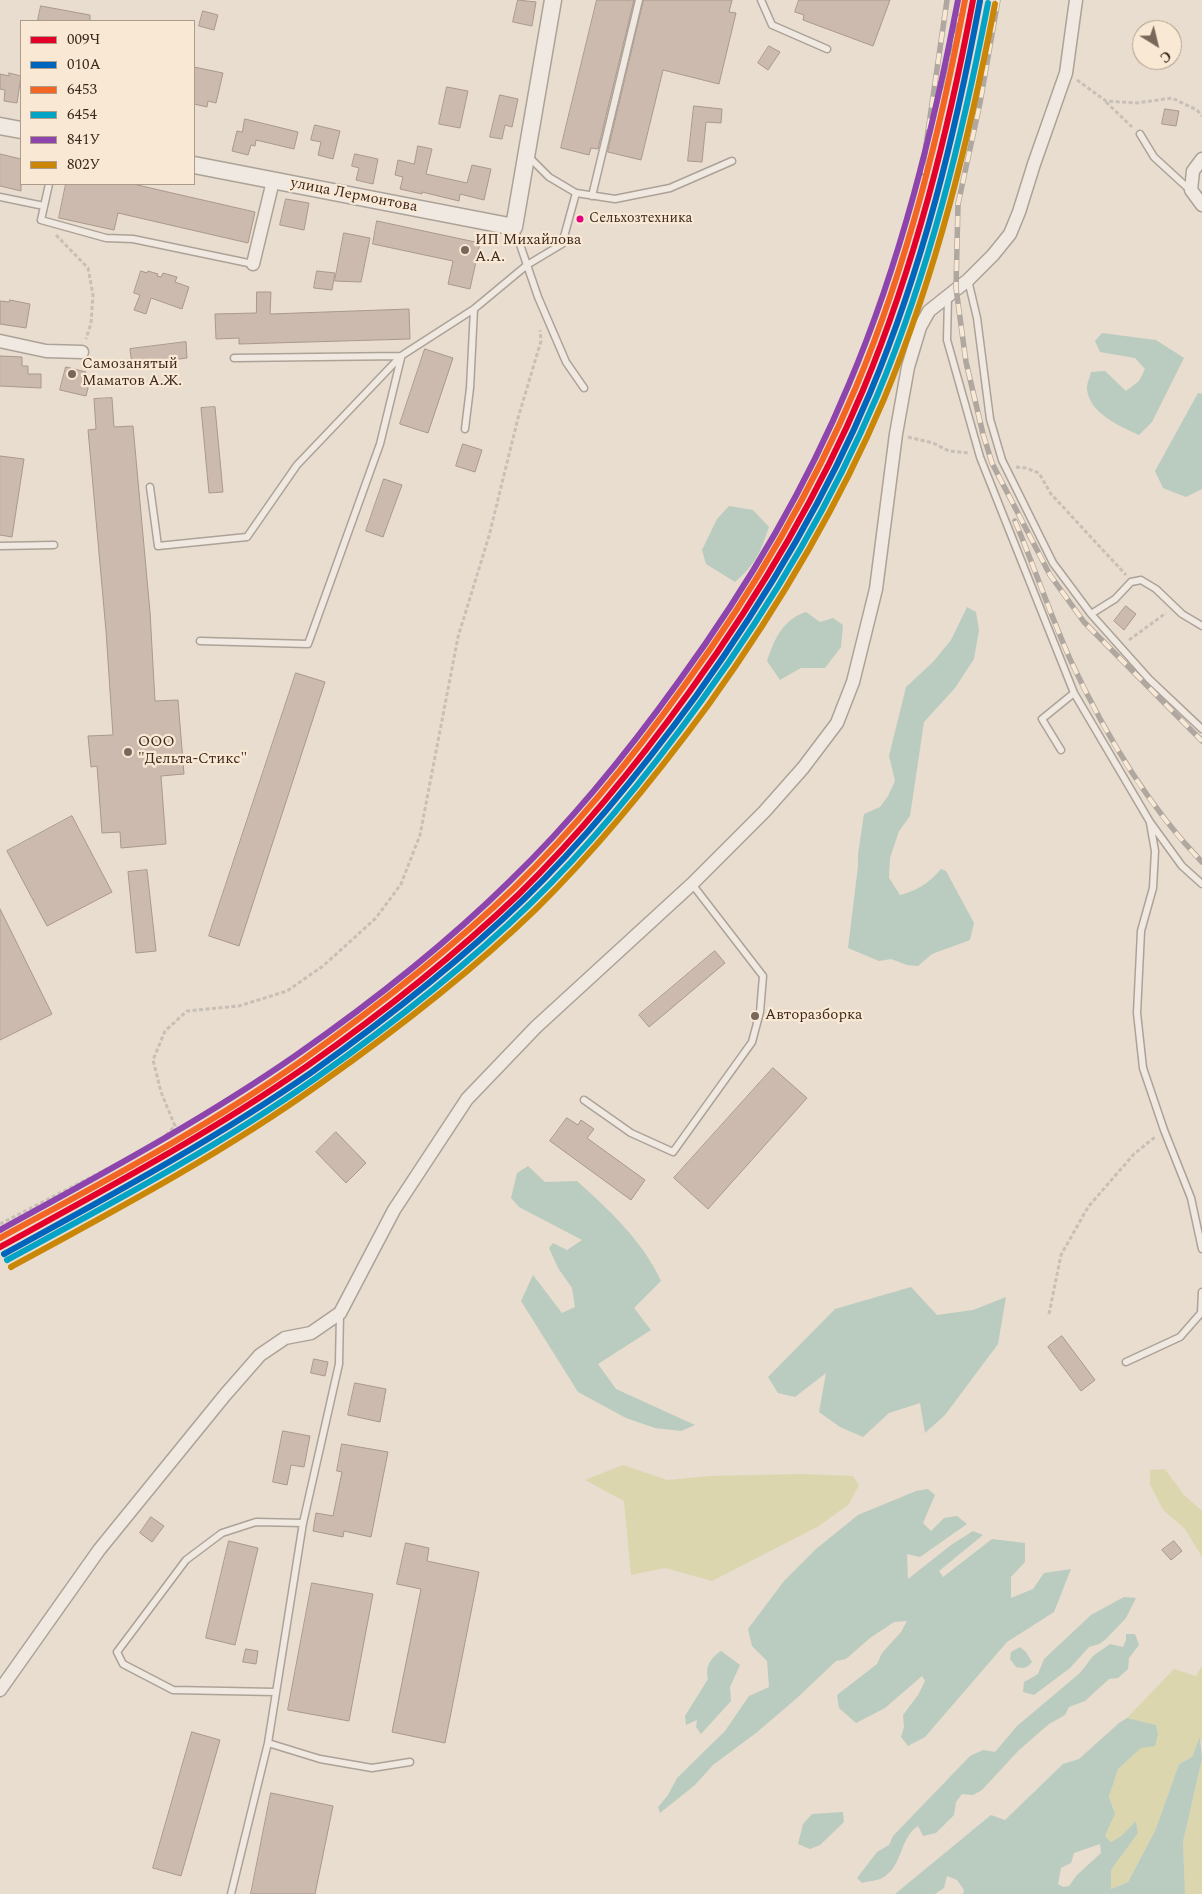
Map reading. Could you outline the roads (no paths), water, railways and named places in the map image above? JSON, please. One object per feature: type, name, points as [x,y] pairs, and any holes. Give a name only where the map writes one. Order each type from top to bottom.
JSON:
[{"type":"street","points":[[514,227],[553,0]]},
{"type":"street","points":[[0,1690],[99,1550],[225,1395],[260,1355],[285,1338],[311,1333],[340,1314],[394,1210],[467,1099],[536,1027],[692,884],[764,812],[803,768],[837,723],[853,682],[876,589],[896,434],[908,367],[920,327],[929,311],[968,280],[993,255],[1010,234],[1066,72],[1076,0]]},
{"type":"street","points":[[0,126],[20,130]]},
{"type":"street","points":[[1202,160],[1193,171],[1191,190],[1202,205]]},
{"type":"street","name":"улица Лермонтова","points":[[195,165],[514,227]]},
{"type":"street","points":[[253,264],[273,181]]},
{"type":"street","points":[[0,340],[46,351],[82,352]]},
{"type":"lane","points":[[592,196],[639,0]]},
{"type":"lane","points":[[761,0],[772,25],[826,49]]},
{"type":"lane","points":[[1140,134],[1154,157],[1191,190]]},
{"type":"lane","points":[[526,154],[549,177],[576,194],[615,199],[670,188],[732,161]]},
{"type":"lane","points":[[48,185],[41,220],[106,238],[133,239],[253,264]]},
{"type":"lane","points":[[150,487],[158,546],[247,537],[297,465],[402,356],[474,309],[527,265],[562,244],[576,194]]},
{"type":"lane","points":[[0,197],[44,206]]},
{"type":"lane","points":[[514,227],[538,297],[566,362],[584,388]]},
{"type":"lane","points":[[968,280],[976,318],[990,419],[1002,460],[1053,563],[1091,614],[1120,647],[1149,679],[1202,729]]},
{"type":"lane","points":[[948,295],[947,340],[980,457],[1074,693],[1150,822],[1182,866],[1202,884]]},
{"type":"lane","points":[[465,429],[470,388],[474,309]]},
{"type":"lane","points":[[234,358],[402,356]]},
{"type":"lane","points":[[200,641],[308,644],[380,444],[402,356]]},
{"type":"lane","points":[[0,546],[54,545]]},
{"type":"lane","points":[[1091,614],[1115,599],[1131,582],[1140,580],[1156,589],[1182,614],[1202,626]]},
{"type":"lane","points":[[1061,750],[1042,719],[1074,693]]},
{"type":"lane","points":[[1150,822],[1155,851],[1153,888],[1141,931],[1136,1013],[1143,1068],[1164,1130],[1191,1198],[1202,1249]]},
{"type":"lane","points":[[584,1100],[631,1133],[673,1152],[752,1042],[760,1012],[763,976],[692,884]]},
{"type":"lane","points":[[1126,1362],[1180,1337],[1201,1313],[1202,1292]]},
{"type":"lane","points":[[231,1894],[268,1743],[303,1522],[339,1364],[340,1314]]},
{"type":"lane","points":[[275,1692],[173,1690],[122,1664],[117,1652],[186,1560],[222,1532],[256,1522],[303,1522]]},
{"type":"lane","points":[[268,1743],[320,1759],[372,1768],[410,1762]]},
{"type":"railway","points":[[922,173],[947,0]]},
{"type":"railway","points":[[998,0],[980,103],[958,204],[956,288],[966,362],[983,434],[992,463],[1050,575],[1084,622],[1202,741]]},
{"type":"railway","points":[[941,87],[957,16]]},
{"type":"railway","points":[[1015,521],[1070,659],[1097,713],[1145,792],[1182,840],[1202,862]]},
{"type":"place","name":"Сельхозтехника","points":[[580,219]]},
{"type":"place","name":"ИП Михайлова А.А.","points":[[465,250]]},
{"type":"place","name":"Самозанятый Маматов А.Ж.","points":[[72,374]]},
{"type":"place","name":"ООО \"Дельта-Стикс\"","points":[[128,752]]},
{"type":"place","name":"Авторазборка","points":[[755,1016]]}]
